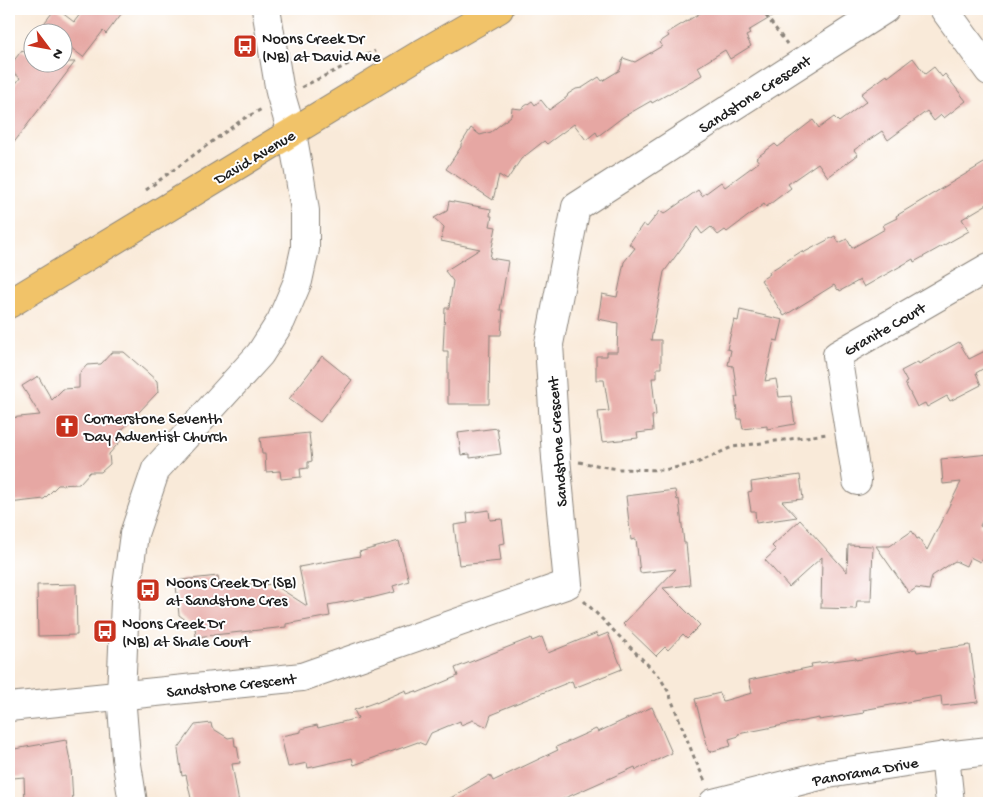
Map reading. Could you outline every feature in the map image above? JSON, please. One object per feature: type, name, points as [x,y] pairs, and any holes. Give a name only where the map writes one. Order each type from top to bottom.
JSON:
[{"type":"main road","name":"David Avenue","points":[[9,304],[499,9]]},
{"type":"street","points":[[133,803],[126,758],[121,695],[125,601],[134,534],[156,470],[260,354],[281,321],[298,281],[305,249],[305,211],[292,133],[280,92],[266,9]]},
{"type":"street","name":"Sandstone Crescent","points":[[121,695],[302,676],[568,584],[556,458],[549,344],[576,207],[885,9]]},
{"type":"street","points":[[944,9],[989,72]]},
{"type":"street","name":"Granite Court","points":[[856,481],[837,355],[989,267]]},
{"type":"street","points":[[9,706],[121,695]]},
{"type":"street","name":"Panorama Drive","points":[[713,803],[828,774],[989,751]]},
{"type":"street","points":[[945,756],[950,803]]},
{"type":"path","points":[[760,9],[772,24]]},
{"type":"path","points":[[556,458],[618,469],[664,470],[697,463],[732,447],[828,434]]},
{"type":"path","points":[[602,619],[660,676],[668,691],[694,757]]},
{"type":"building","points":[[55,9],[74,22],[84,9],[125,9],[106,34],[103,31],[83,57],[72,49],[72,22],[45,22]]},
{"type":"building","points":[[707,9],[785,9],[748,31],[750,34],[746,36],[751,46],[730,59],[725,50],[698,67],[702,75],[623,117],[598,136],[596,132],[586,140],[574,124],[547,144],[544,141],[521,159],[507,180],[499,175],[493,200],[446,169],[471,128],[480,135],[491,132],[511,116],[512,108],[521,109],[532,101],[535,105],[541,100],[549,110],[576,89],[582,88],[599,77],[602,81],[620,70],[623,58],[635,62],[662,46],[660,42],[669,36],[667,33]]},
{"type":"building","points":[[22,50],[22,72],[67,72],[9,149],[9,93],[20,78],[9,67]]},
{"type":"building","points":[[913,58],[925,74],[934,67],[942,77],[945,74],[966,101],[944,118],[941,115],[934,121],[927,111],[888,140],[882,131],[854,150],[858,155],[828,177],[818,163],[788,184],[791,188],[766,207],[764,204],[727,232],[725,230],[718,235],[711,227],[702,234],[697,227],[664,272],[651,340],[661,340],[661,368],[657,368],[657,378],[652,378],[656,415],[652,416],[653,431],[637,433],[638,438],[602,442],[598,412],[609,411],[604,380],[596,380],[596,356],[607,356],[607,352],[617,352],[618,323],[598,319],[602,294],[617,297],[624,262],[635,248],[629,244],[643,224],[647,227],[660,211],[664,214],[698,190],[702,196],[721,182],[725,187],[759,162],[756,158],[775,144],[778,147],[813,120],[819,128],[834,117],[839,122],[867,101],[861,94]]},
{"type":"building","points":[[989,160],[989,203],[962,219],[969,231],[914,262],[913,259],[864,287],[860,280],[840,291],[834,285],[784,316],[761,280],[770,274],[769,272],[802,251],[803,253],[835,236],[839,243],[847,239],[852,248],[885,229],[883,225],[897,218],[896,216]]},
{"type":"building","points":[[449,201],[491,209],[490,226],[496,227],[490,258],[508,261],[500,310],[503,310],[501,335],[490,335],[489,404],[448,404],[448,351],[443,351],[445,308],[449,308],[453,281],[445,271],[480,249],[441,241],[444,227],[434,218],[447,211]]},
{"type":"building","points":[[740,310],[783,320],[778,341],[774,340],[765,381],[776,379],[779,397],[791,396],[795,424],[767,429],[767,426],[743,429],[741,419],[738,419],[735,397],[738,397],[733,366],[728,365],[731,350],[727,349],[734,320],[738,321]]},
{"type":"building","points":[[959,342],[969,359],[989,349],[989,365],[976,373],[981,385],[950,401],[947,396],[927,407],[925,403],[917,407],[901,371],[918,362],[919,364]]},
{"type":"building","name":"Cornerstone Seventh Day Adventist Church","points":[[112,352],[124,352],[157,381],[158,392],[118,434],[123,438],[109,454],[110,464],[101,472],[90,472],[79,484],[58,485],[44,499],[9,503],[9,418],[40,415],[22,386],[38,376],[52,400],[63,389],[79,388],[79,374],[87,365],[101,364]]},
{"type":"building","points":[[322,356],[352,380],[320,422],[289,399]]},
{"type":"building","points":[[497,428],[501,454],[470,458],[470,454],[461,455],[458,433]]},
{"type":"building","points":[[309,433],[312,461],[308,462],[308,468],[300,469],[301,477],[281,479],[280,471],[266,472],[265,454],[262,454],[260,438]]},
{"type":"building","points":[[989,454],[989,506],[980,526],[989,530],[989,561],[982,558],[980,562],[970,557],[966,566],[955,561],[932,576],[929,590],[916,588],[909,593],[876,546],[890,546],[912,531],[927,550],[961,482],[943,484],[941,459]]},
{"type":"building","points":[[800,475],[803,499],[782,501],[797,517],[756,523],[755,511],[751,511],[748,492],[752,491],[751,482]]},
{"type":"building","points":[[675,490],[677,500],[679,499],[684,543],[686,543],[690,585],[663,588],[700,625],[687,638],[683,634],[668,650],[665,647],[656,656],[623,624],[676,569],[640,573],[636,539],[631,540],[626,496]]},
{"type":"building","points":[[489,510],[490,520],[502,519],[505,543],[499,544],[501,561],[459,565],[454,525],[468,523],[467,513]]},
{"type":"building","points":[[800,520],[847,572],[848,545],[873,546],[871,601],[857,601],[856,609],[821,608],[822,557],[789,587],[765,560],[776,550],[772,546]]},
{"type":"building","points":[[399,541],[409,581],[393,586],[395,592],[328,605],[330,616],[286,624],[286,627],[196,637],[195,627],[179,615],[176,585],[181,580],[218,576],[220,588],[261,583],[264,585],[273,584],[307,606],[299,567],[360,556],[359,552]]},
{"type":"building","points":[[76,584],[77,635],[38,636],[37,585]]},
{"type":"building","points":[[597,633],[598,637],[608,633],[622,669],[574,688],[572,681],[500,710],[491,715],[487,727],[473,720],[461,725],[460,721],[431,733],[425,745],[418,742],[354,765],[352,758],[308,768],[307,763],[288,767],[281,736],[301,732],[301,729],[317,725],[318,728],[358,718],[354,710],[406,690],[407,694],[416,691],[417,693],[458,676],[455,668],[531,638],[532,641],[542,637],[548,653]]},
{"type":"building","points":[[970,645],[978,702],[942,706],[941,696],[863,710],[864,713],[819,720],[819,718],[738,734],[739,736],[729,739],[731,746],[709,752],[695,699],[720,693],[723,701],[752,693],[749,680],[812,667],[811,664],[856,658],[856,660],[916,649],[917,652]]},
{"type":"building","points":[[652,707],[672,753],[636,770],[635,767],[554,803],[442,803],[490,775],[493,781],[558,750],[556,747],[596,729],[598,732]]},
{"type":"building","points":[[211,723],[212,728],[228,738],[234,737],[240,763],[232,764],[239,803],[192,803],[186,775],[182,776],[178,749],[195,725]]},
{"type":"building","points":[[66,740],[71,766],[73,803],[25,803],[24,777],[13,778],[9,750]]},
{"type":"place","name":"Noons Creek Dr (NB) at David Ave","points":[[245,46]]},
{"type":"place","name":"Cornerstone Seventh Day Adventist Church","points":[[67,426]]},
{"type":"place","name":"Noons Creek Dr (SB) at Sandstone Cres","points":[[148,590]]},
{"type":"place","name":"Noons Creek Dr (NB) at Shale Court","points":[[105,631]]}]
